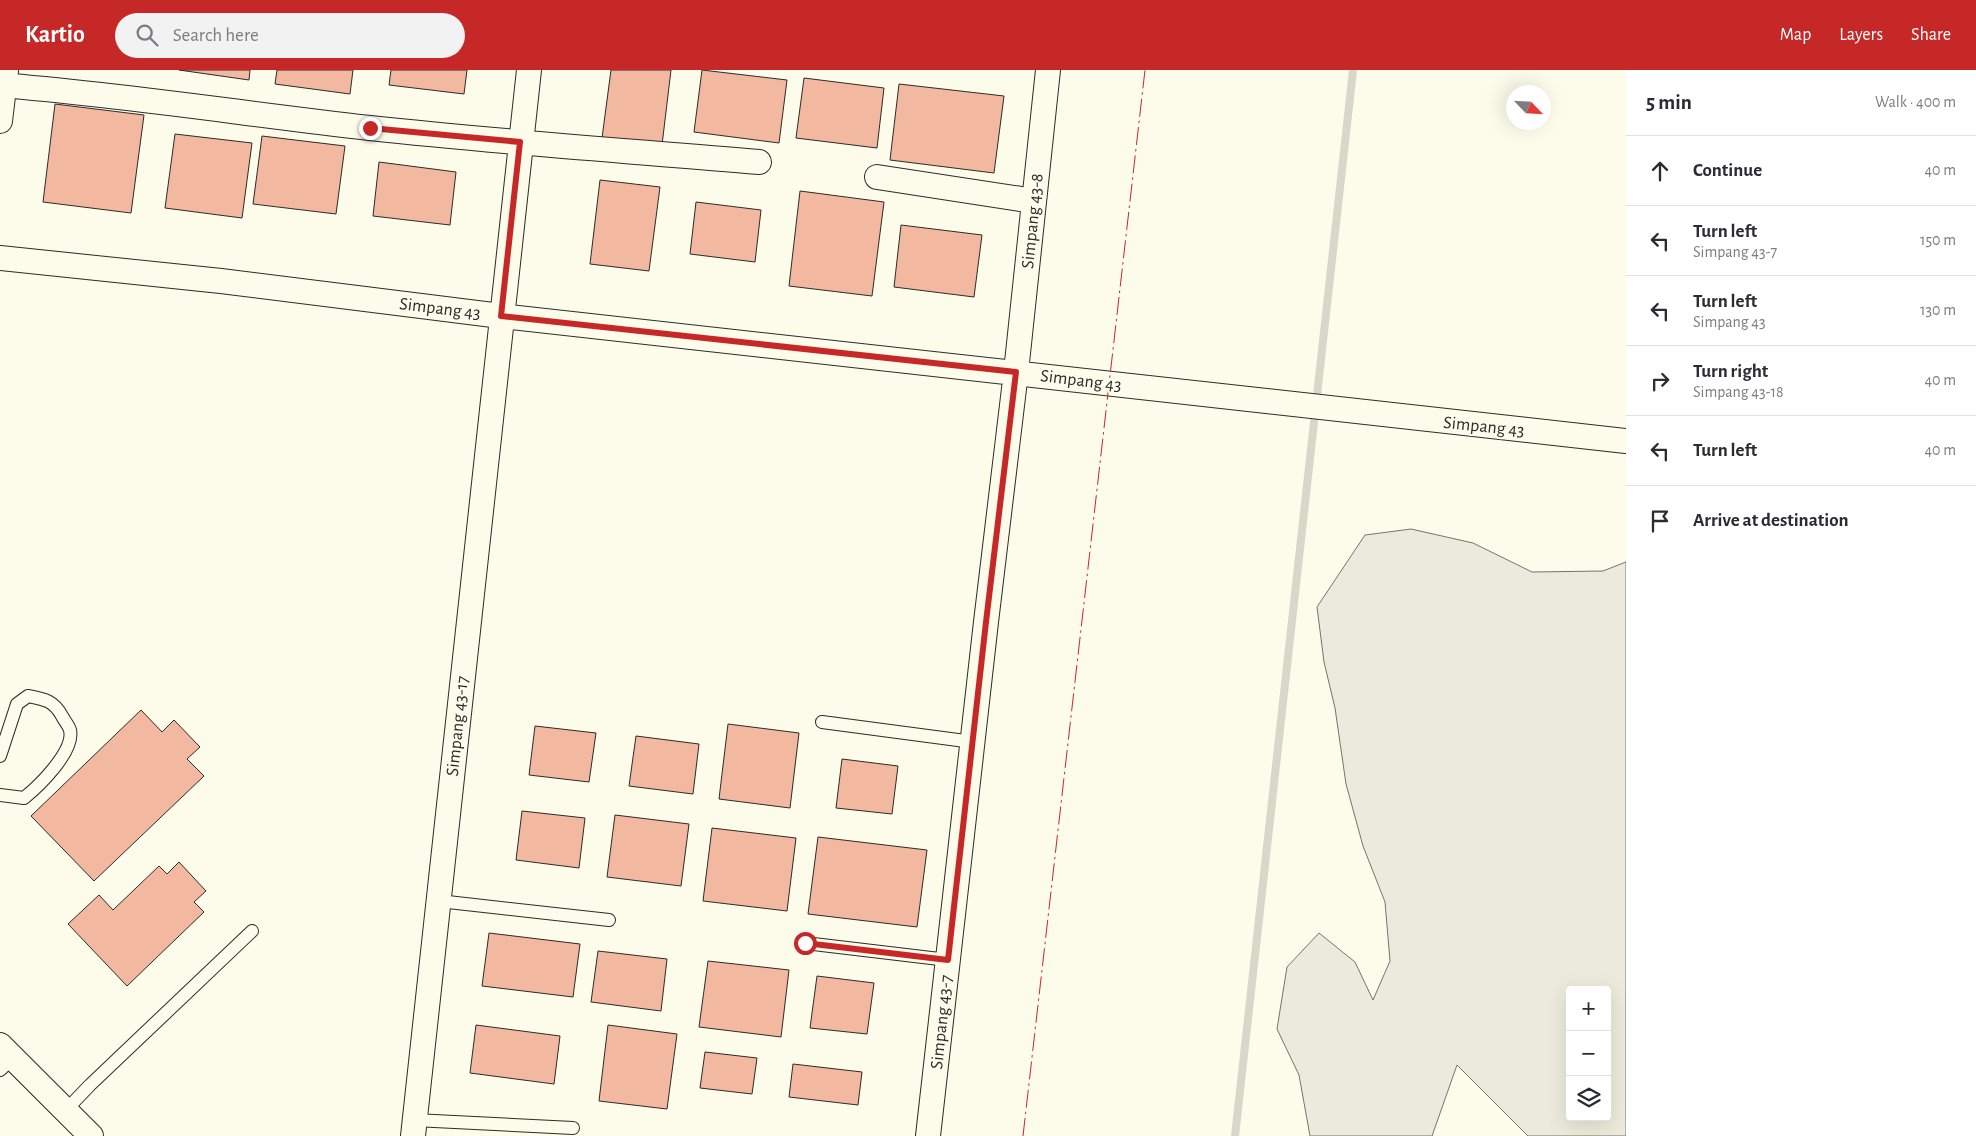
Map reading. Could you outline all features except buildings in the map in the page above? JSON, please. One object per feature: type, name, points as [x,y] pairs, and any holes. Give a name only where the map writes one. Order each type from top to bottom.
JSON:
[{"type":"street","name":"Simpang 43-17","points":[[414,1128],[528,70]]},
{"type":"street","name":"Simpang 43-8","points":[[1016,372],[1048,70]]},
{"type":"street","points":[[0,121],[4,80],[370,128],[759,162]]},
{"type":"street","points":[[877,177],[1034,201]]},
{"type":"street","name":"Simpang 43","points":[[0,258],[221,282],[501,316],[1626,441]]},
{"type":"street","name":"Simpang 43-7","points":[[928,1136],[1016,372]]},
{"type":"street","points":[[4,1058],[66,1110],[91,1136]]},
{"type":"lane","points":[[0,756],[17,704],[28,696],[41,698],[56,706],[70,730],[67,749],[39,786],[24,798],[0,796]]},
{"type":"lane","points":[[822,722],[972,742]]},
{"type":"lane","points":[[439,901],[608,920]]},
{"type":"lane","points":[[66,1110],[252,931]]},
{"type":"lane","points":[[805,943],[948,960]]},
{"type":"lane","points":[[414,1128],[572,1128]]},
{"type":"shaded area","points":[[1411,529],[1473,543],[1532,572],[1603,571],[1626,562],[1626,1136],[1528,1136],[1457,1065],[1432,1136],[1310,1136],[1299,1075],[1277,1029],[1287,967],[1319,933],[1355,962],[1373,1000],[1390,961],[1385,902],[1363,846],[1346,784],[1335,708],[1324,662],[1317,607],[1365,535]]},
{"type":"waterway","points":[[1235,1136],[1353,70]]},
{"type":"power","points":[[1023,1136],[1145,70]]},
{"type":"route","points":[[370,128],[520,142],[501,316],[1016,372],[948,960],[805,943]]}]
